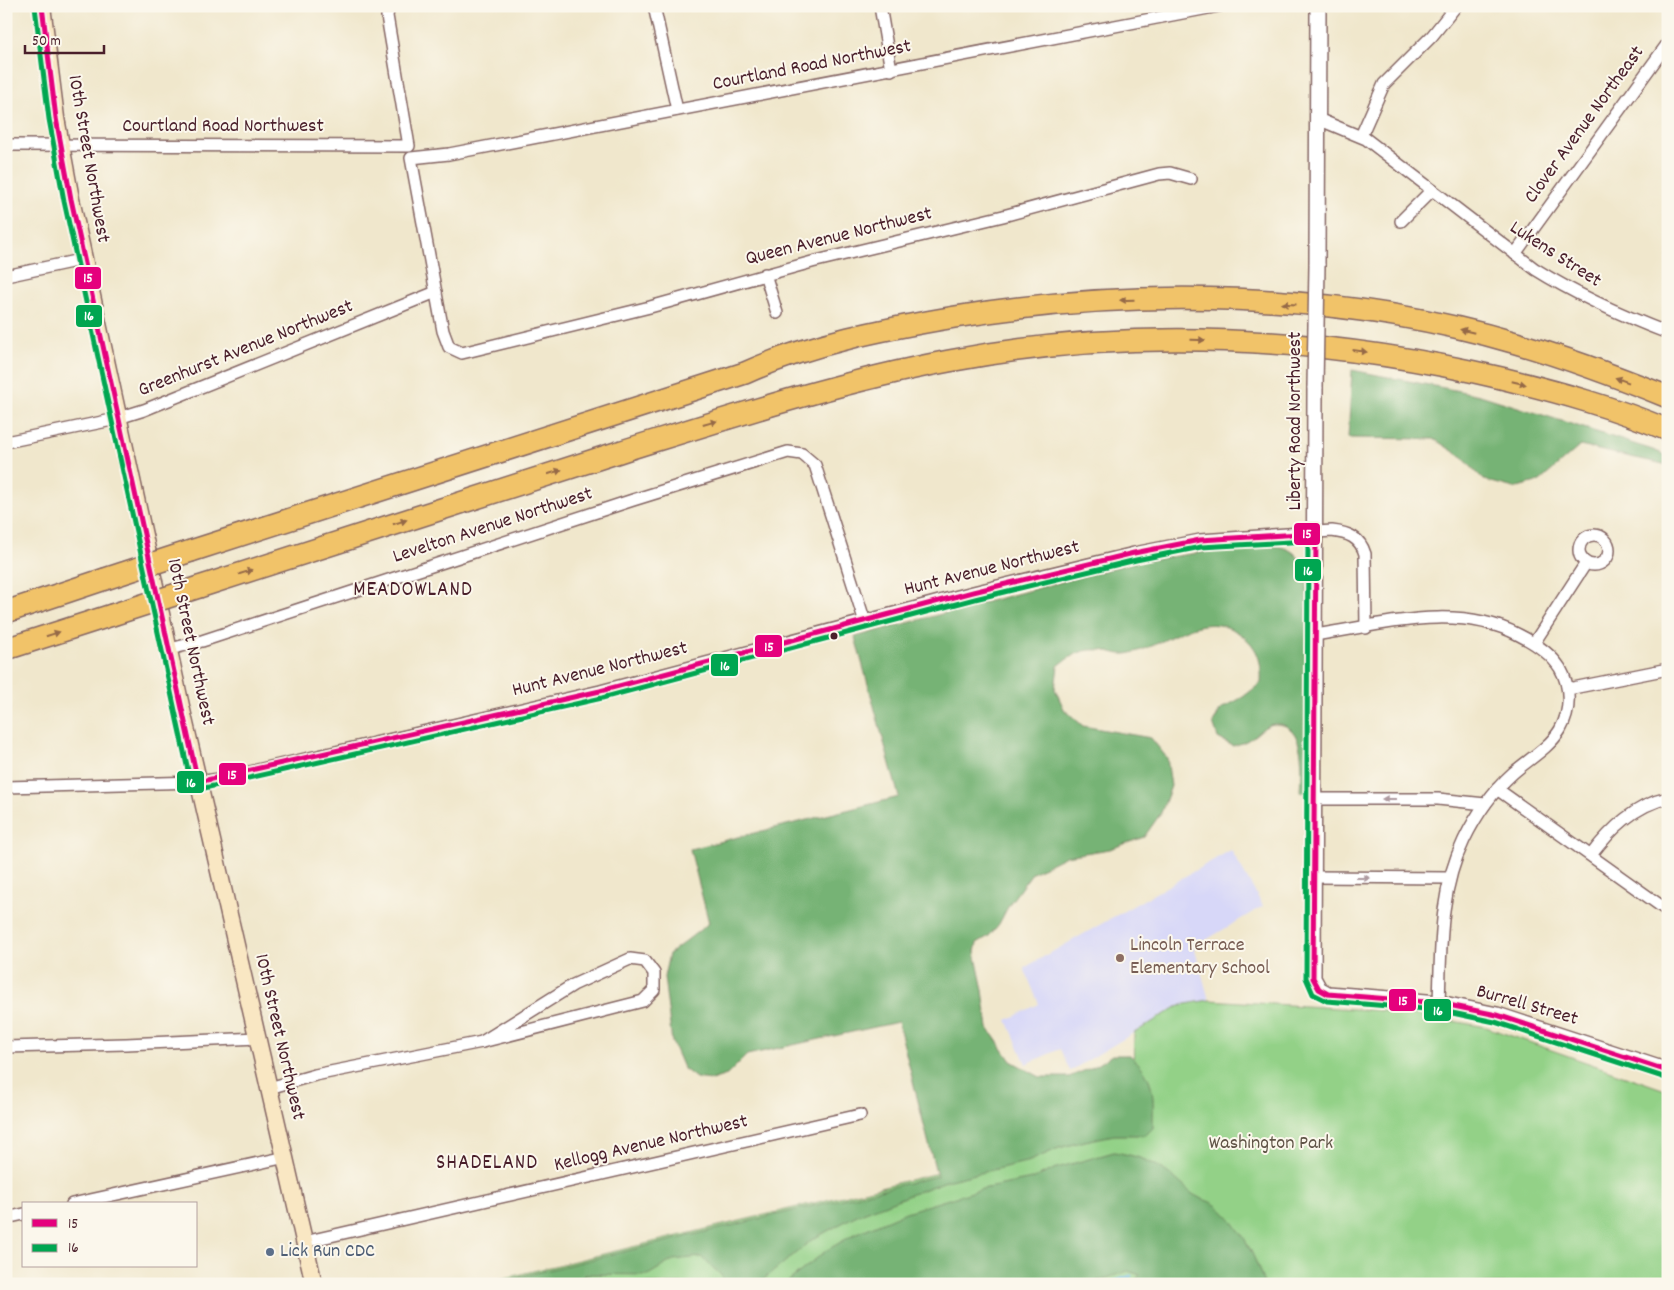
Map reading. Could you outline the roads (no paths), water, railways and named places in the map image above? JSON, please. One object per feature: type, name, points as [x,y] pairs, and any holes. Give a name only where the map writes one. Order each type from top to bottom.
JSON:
[{"type":"highway","points":[[6,612],[736,376],[775,359],[813,348],[928,322],[1025,307],[1141,299],[1220,300],[1299,305],[1373,314],[1515,343],[1668,397]]},
{"type":"highway","points":[[6,649],[686,430],[828,389],[952,360],[1050,347],[1149,340],[1189,340],[1269,343],[1348,349],[1424,361],[1567,394],[1668,430]]},
{"type":"main road","name":"10th Street Northwest","points":[[42,6],[61,145],[85,259],[198,782],[314,1284]]},
{"type":"street","name":"Courtland Road Northwest","points":[[6,145],[409,146],[386,16],[389,6]]},
{"type":"street","points":[[654,6],[677,110]]},
{"type":"street","points":[[880,6],[890,70]]},
{"type":"street","name":"Courtland Road Northwest","points":[[436,292],[411,158],[449,154],[1219,6]]},
{"type":"street","name":"Liberty Road Northwest","points":[[1316,985],[1313,978],[1318,6]]},
{"type":"street","points":[[1361,136],[1384,84],[1432,36],[1456,6]]},
{"type":"street","name":"Clover Avenue Northeast","points":[[1515,254],[1668,43]]},
{"type":"street","name":"Lukens Street","points":[[1318,119],[1361,136],[1535,269],[1587,300],[1668,333]]},
{"type":"street","name":"Queen Avenue Northwest","points":[[436,292],[443,331],[449,347],[462,353],[650,307],[765,274],[1003,216],[1159,174],[1170,173],[1191,179]]},
{"type":"street","points":[[1401,221],[1432,190]]},
{"type":"street","points":[[6,276],[85,259]]},
{"type":"street","points":[[765,274],[777,314]]},
{"type":"street","name":"Greenhurst Avenue Northwest","points":[[6,442],[119,418],[179,398],[436,292]]},
{"type":"street","name":"Levelton Avenue Northwest","points":[[170,649],[202,641],[742,466],[794,452],[808,458],[814,465],[865,622]]},
{"type":"street","name":"Hunt Avenue Northwest","points":[[6,787],[198,782],[600,691],[983,590],[1134,553],[1200,540],[1342,532],[1352,536],[1363,546],[1366,560],[1366,628]]},
{"type":"street","points":[[1534,643],[1586,563]]},
{"type":"street","points":[[1315,634],[1438,617],[1470,618],[1508,629],[1534,643],[1559,667],[1568,689],[1567,712],[1555,738],[1496,789],[1484,804],[1463,841],[1449,878],[1442,922],[1439,1003]]},
{"type":"street","points":[[1568,689],[1668,669]]},
{"type":"street","points":[[1496,789],[1668,911]]},
{"type":"street","points":[[1591,855],[1604,839],[1631,814],[1668,798]]},
{"type":"street","points":[[1315,799],[1438,799],[1484,804]]},
{"type":"street","points":[[1314,877],[1449,878]]},
{"type":"street","points":[[270,1088],[315,1075],[482,1042],[643,1001],[654,990],[654,973],[645,961],[638,958],[623,960],[558,994],[482,1042]]},
{"type":"street","name":"Burrell Street","points":[[1316,985],[1325,993],[1341,997],[1439,1003],[1497,1014],[1668,1070]]},
{"type":"street","points":[[6,1047],[258,1038]]},
{"type":"street","name":"Kellogg Avenue Northwest","points":[[304,1242],[860,1115]]},
{"type":"street","points":[[81,1202],[286,1157]]},
{"type":"street","points":[[6,1218],[22,1214]]},
{"type":"waterway","points":[[1107,1284],[1131,1276]]},
{"type":"place","name":"Lincoln Terrace Elementary School","points":[[1120,958]]},
{"type":"place","name":"Lick Run CDC","points":[[270,1252]]},
{"type":"district","name":"MEADOWLAND","points":[[413,591]]},
{"type":"district","name":"SHADELAND","points":[[487,1164]]},
{"type":"park label","name":"Washington Park","points":[[1271,1144]]}]
